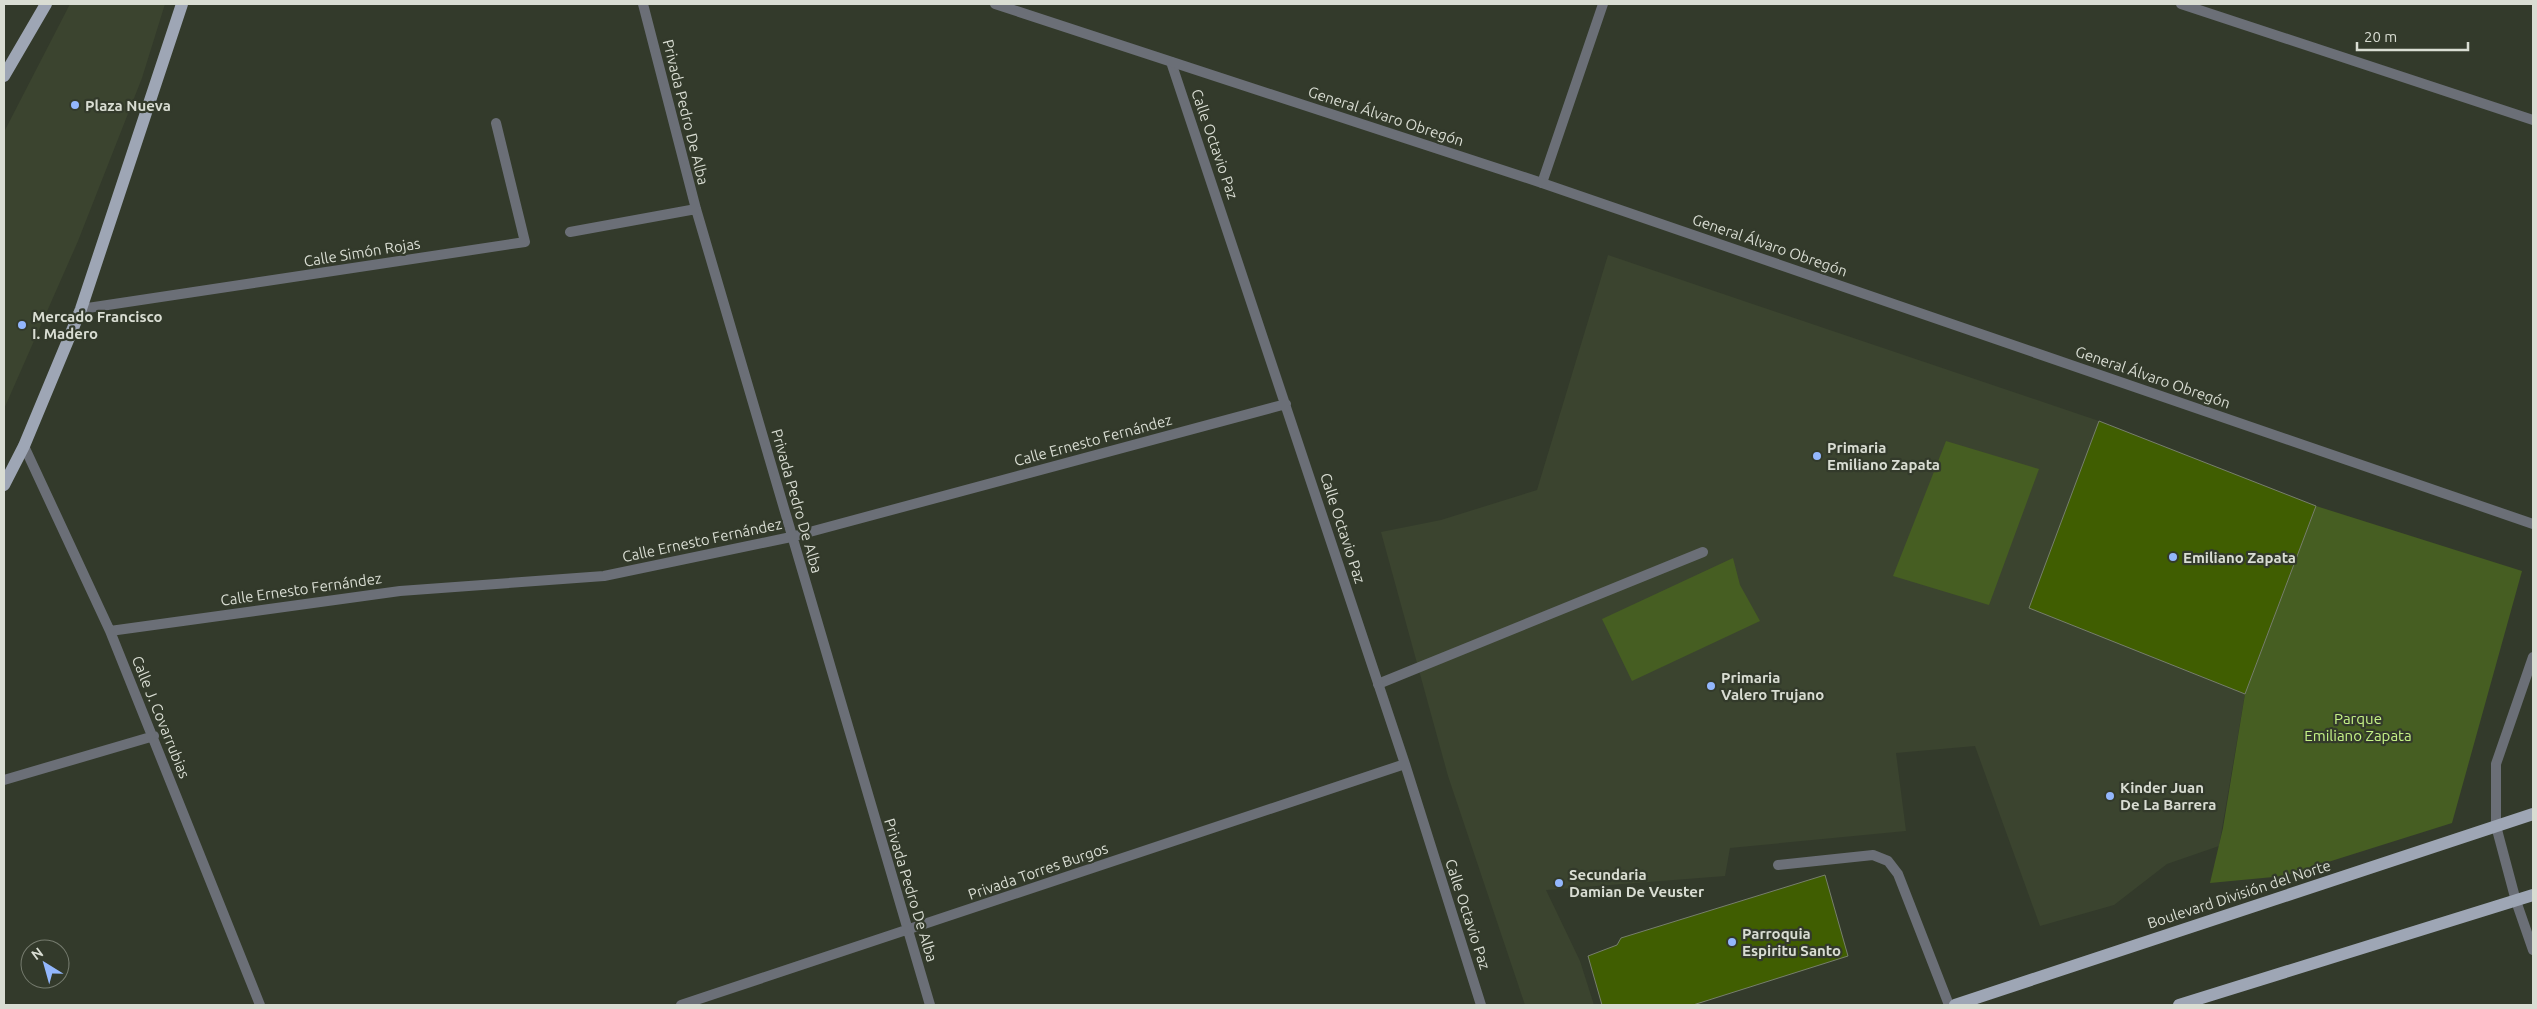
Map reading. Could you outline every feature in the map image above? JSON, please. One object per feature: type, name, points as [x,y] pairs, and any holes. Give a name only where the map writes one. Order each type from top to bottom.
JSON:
[{"type":"main road","points":[[5,71],[46,4]]},
{"type":"main road","points":[[4,484],[24,446],[81,309],[182,4]]},
{"type":"main road","name":"Boulevard División del Norte","points":[[1955,1005],[2533,814]]},
{"type":"main road","points":[[2178,1005],[2533,895]]},
{"type":"street","name":"Privada Pedro De Alba","points":[[643,4],[696,209],[930,1005]]},
{"type":"street","name":"General Álvaro Obregón","points":[[995,4],[1542,183],[2533,524]]},
{"type":"street","points":[[1542,183],[1603,4]]},
{"type":"street","points":[[2181,4],[2533,120]]},
{"type":"street","name":"Calle Octavio Paz","points":[[1171,62],[1405,764],[1482,1005]]},
{"type":"street","name":"Calle Simón Rojas","points":[[81,309],[525,242],[496,123]]},
{"type":"street","points":[[570,232],[696,209]]},
{"type":"street","name":"Calle Ernesto Fernández","points":[[110,631],[400,591],[604,576],[792,537],[1286,404]]},
{"type":"street","name":"Calle J. Covarrubias","points":[[24,446],[110,631],[154,736],[260,1005]]},
{"type":"street","points":[[1378,684],[1704,552]]},
{"type":"street","points":[[2533,657],[2496,764],[2494,794],[2496,826],[2516,901],[2533,950]]},
{"type":"street","points":[[4,780],[154,736]]},
{"type":"street","name":"Privada Torres Burgos","points":[[680,1005],[1405,764]]},
{"type":"street","points":[[1778,865],[1873,856],[1888,861],[1898,874],[1949,1005]]},
{"type":"shaded area","name":"Plaza Nueva","points":[[70,4],[165,4],[142,78],[78,241],[4,409],[4,132]]},
{"type":"shaded area","points":[[1608,255],[2099,421],[2030,608],[2245,694],[2219,846],[2167,864],[2114,905],[2040,926],[1975,746],[1896,753],[1906,831],[1730,848],[1725,876],[1546,890],[1580,961],[1594,1005],[1525,1005],[1448,776],[1381,532],[1441,520],[1537,490]]},
{"type":"green space","points":[[1946,441],[2039,469],[1989,605],[1893,576]]},
{"type":"green space","name":"Parque Emiliano Zapata","points":[[2316,506],[2522,571],[2452,823],[2284,876],[2210,883],[2223,828],[2245,694]]},
{"type":"green space","points":[[1733,558],[1740,585],[1760,621],[1632,681],[1602,619]]},
{"type":"building","name":"Emiliano Zapata","points":[[2099,421],[2316,506],[2245,694],[2029,608]]},
{"type":"building","name":"Parroquia Espiritu Santo","points":[[1825,875],[1848,956],[1693,1005],[1602,1005],[1588,956],[1617,945],[1621,938]]},
{"type":"place","name":"Plaza Nueva","points":[[75,105]]},
{"type":"place","name":"Mercado Francisco I. Madero","points":[[22,325]]},
{"type":"place","name":"Primaria Emiliano Zapata","points":[[1817,456]]},
{"type":"place","name":"Emiliano Zapata","points":[[2173,557]]},
{"type":"place","name":"Primaria Valero Trujano","points":[[1711,686]]},
{"type":"place","name":"Kinder Juan De La Barrera","points":[[2110,796]]},
{"type":"place","name":"Secundaria Damian De Veuster","points":[[1559,883]]},
{"type":"place","name":"Parroquia Espiritu Santo","points":[[1732,942]]}]
